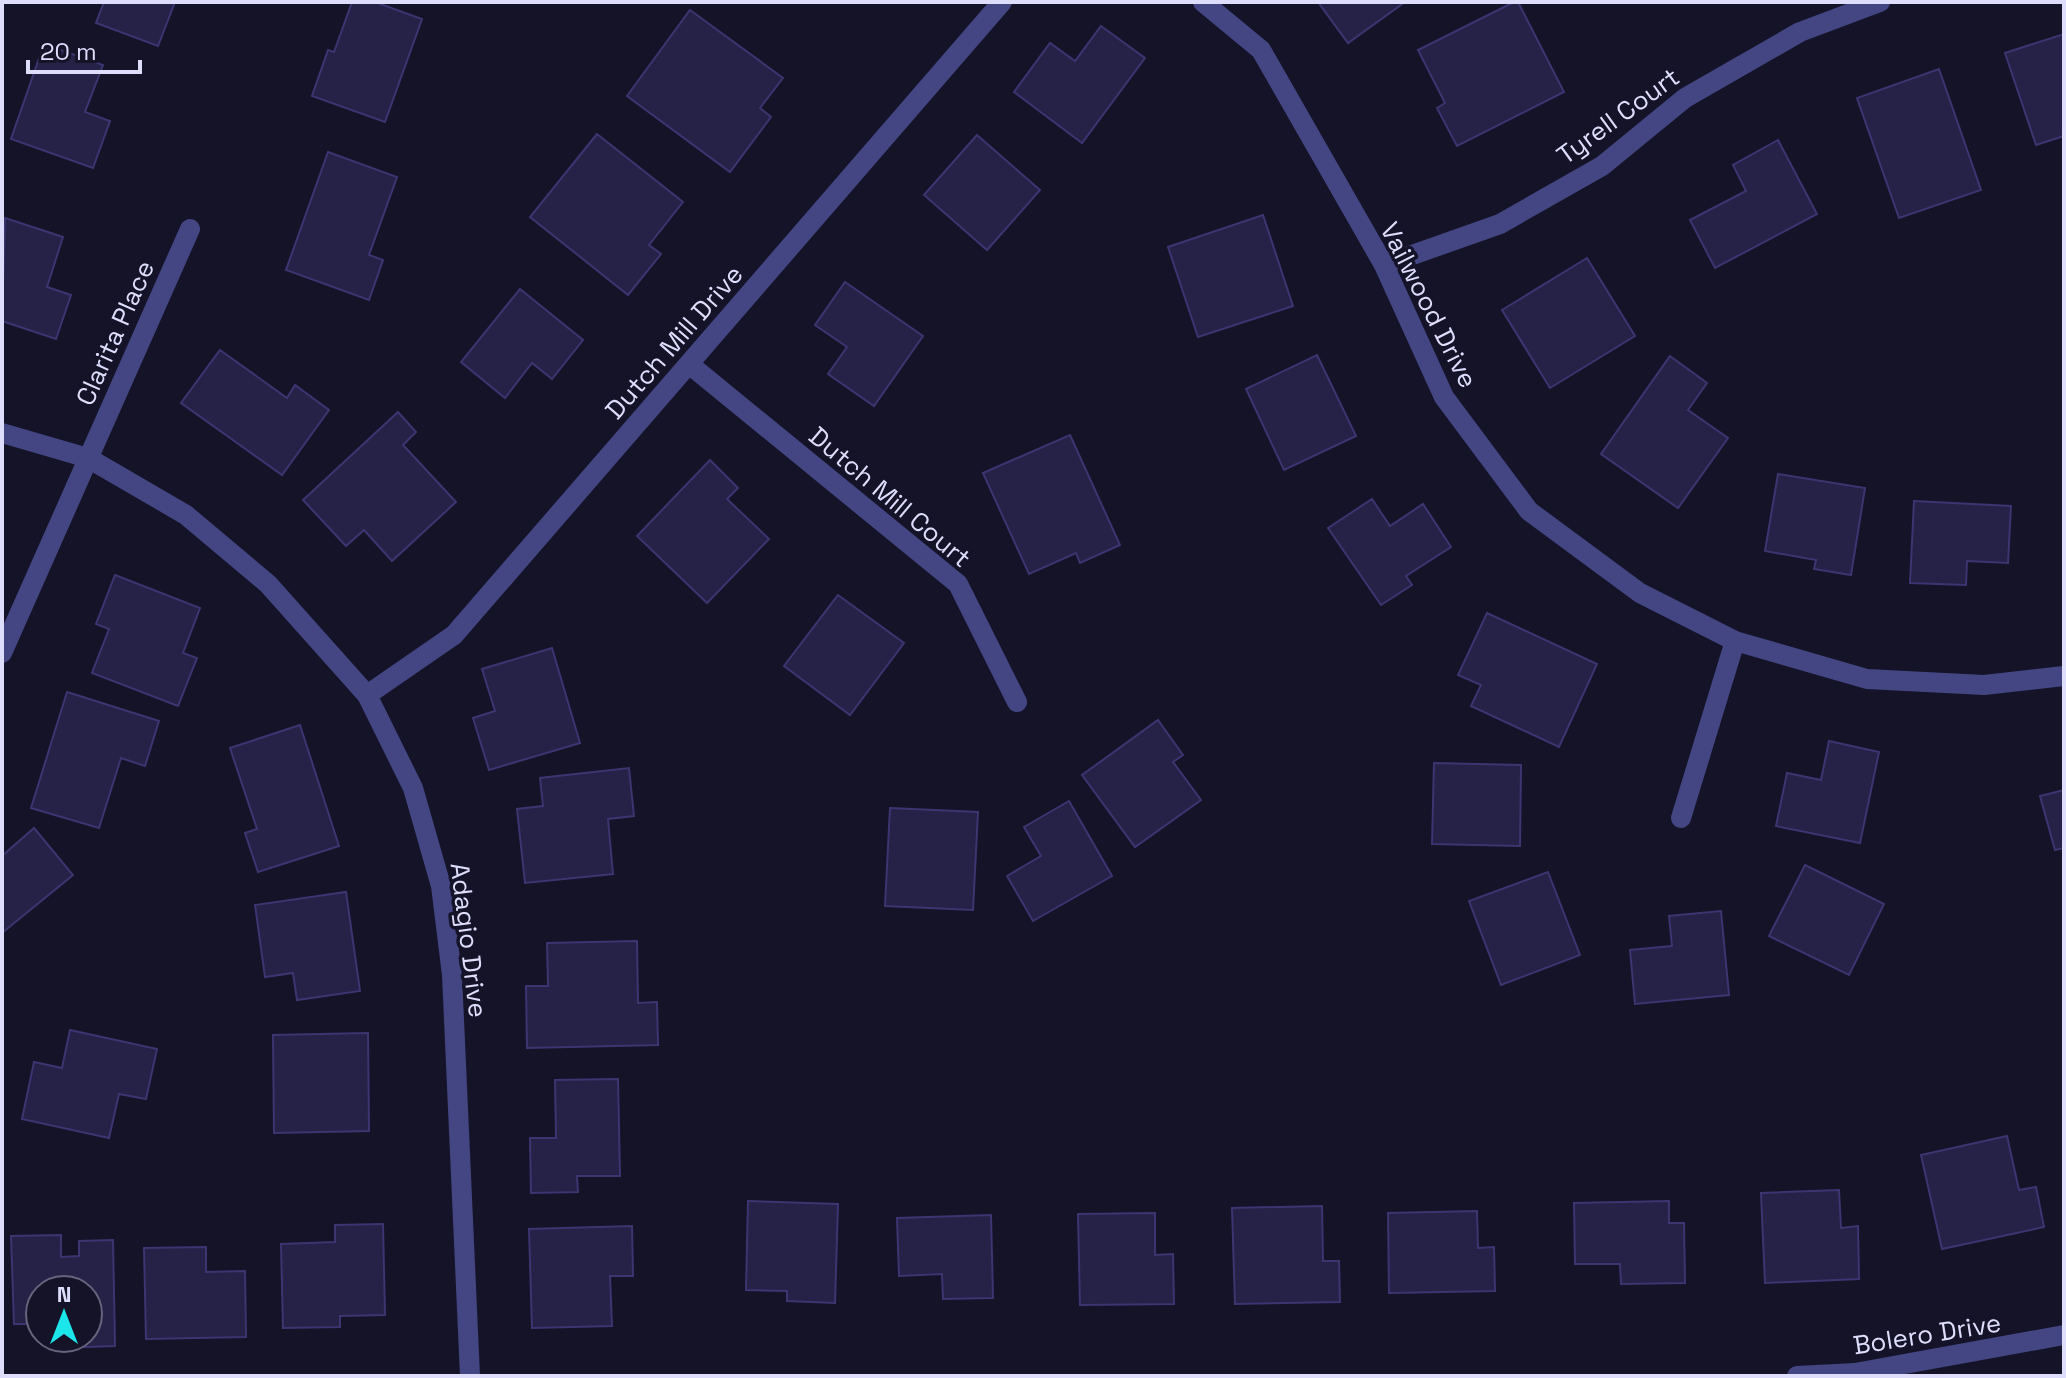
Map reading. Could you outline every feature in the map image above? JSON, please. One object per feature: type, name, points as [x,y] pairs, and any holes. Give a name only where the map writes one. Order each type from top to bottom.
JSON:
[{"type":"street","name":"Dutch Mill Drive","points":[[367,695],[454,635],[1002,2]]},
{"type":"street","name":"Vailwood Drive","points":[[1203,2],[1261,50],[1384,265],[1444,397],[1529,511],[1640,593],[1735,641],[1867,679],[1984,685],[2064,676]]},
{"type":"street","name":"Tyrell Court","points":[[1384,265],[1500,224],[1602,166],[1698,90],[1800,32],[1880,2]]},
{"type":"street","name":"Clarita Place","points":[[2,653],[190,229]]},
{"type":"street","name":"Dutch Mill Court","points":[[689,364],[958,584],[1017,702]]},
{"type":"street","name":"Adagio Drive","points":[[2,433],[88,458],[186,515],[268,584],[367,695],[413,788],[441,886],[452,975],[470,1376]]},
{"type":"street","points":[[1681,818],[1735,641]]},
{"type":"street","name":"Bolero Drive","points":[[1797,1376],[1855,1373],[2064,1335]]},
{"type":"building","points":[[104,2],[175,2],[158,46],[96,23]]},
{"type":"building","points":[[352,2],[375,2],[422,19],[385,122],[312,96],[328,50],[334,52]]},
{"type":"building","points":[[1318,2],[1405,2],[1348,43]]},
{"type":"building","points":[[1518,2],[1564,92],[1457,146],[1437,108],[1445,103],[1418,50]]},
{"type":"building","points":[[690,10],[783,78],[760,108],[771,117],[730,172],[627,96]]},
{"type":"building","points":[[1101,26],[1145,58],[1082,143],[1014,92],[1050,43],[1075,61]]},
{"type":"building","points":[[2064,34],[2064,136],[2036,145],[2005,53]]},
{"type":"building","points":[[44,44],[103,65],[85,112],[110,121],[93,168],[11,139]]},
{"type":"building","points":[[1939,69],[1981,190],[1899,218],[1857,98]]},
{"type":"building","points":[[597,134],[683,202],[649,245],[661,254],[628,295],[530,217]]},
{"type":"building","points":[[977,135],[1040,190],[987,250],[924,195]]},
{"type":"building","points":[[1778,140],[1817,214],[1715,268],[1690,220],[1746,191],[1733,165]]},
{"type":"building","points":[[328,152],[397,177],[369,255],[383,260],[369,300],[286,270]]},
{"type":"building","points":[[1263,215],[1293,306],[1198,337],[1168,247]]},
{"type":"building","points":[[5,218],[63,237],[47,287],[71,295],[56,339],[2,321]]},
{"type":"building","points":[[1587,258],[1635,336],[1550,388],[1502,310]]},
{"type":"building","points":[[845,282],[923,336],[874,406],[828,374],[847,347],[815,325]]},
{"type":"building","points":[[520,289],[583,340],[552,379],[532,363],[505,398],[461,362]]},
{"type":"building","points":[[220,350],[287,398],[295,385],[329,410],[282,475],[181,403]]},
{"type":"building","points":[[1317,355],[1356,436],[1284,470],[1246,389]]},
{"type":"building","points":[[1670,356],[1707,383],[1688,410],[1728,438],[1678,508],[1601,454]]},
{"type":"building","points":[[398,412],[416,432],[403,445],[456,502],[392,561],[364,530],[346,546],[303,500]]},
{"type":"building","points":[[1070,435],[1120,545],[1080,563],[1076,553],[1029,574],[983,473]]},
{"type":"building","points":[[710,460],[738,488],[727,499],[769,539],[707,603],[637,536]]},
{"type":"building","points":[[1778,474],[1865,488],[1851,575],[1814,569],[1816,560],[1765,551]]},
{"type":"building","points":[[1372,499],[1390,526],[1423,504],[1451,547],[1406,576],[1412,585],[1381,605],[1328,528]]},
{"type":"building","points":[[1914,501],[2011,506],[2008,563],[1967,561],[1966,585],[1910,583]]},
{"type":"building","points":[[115,575],[200,608],[183,653],[197,658],[178,706],[92,673],[109,629],[96,624]]},
{"type":"building","points":[[838,595],[904,643],[850,715],[784,666]]},
{"type":"building","points":[[1487,613],[1597,664],[1559,747],[1471,706],[1481,685],[1458,675]]},
{"type":"building","points":[[552,648],[580,743],[489,770],[473,718],[495,711],[482,669]]},
{"type":"building","points":[[67,692],[159,721],[145,766],[121,758],[99,828],[31,808]]},
{"type":"building","points":[[1158,720],[1183,755],[1173,762],[1201,800],[1135,847],[1082,775]]},
{"type":"building","points":[[300,725],[339,846],[258,872],[245,833],[257,829],[230,748]]},
{"type":"building","points":[[1829,741],[1879,752],[1860,843],[1776,826],[1787,773],[1821,780]]},
{"type":"building","points":[[1434,763],[1521,765],[1520,846],[1432,844]]},
{"type":"building","points":[[629,768],[634,816],[608,819],[613,874],[525,883],[517,809],[543,806],[540,778]]},
{"type":"building","points":[[2064,790],[2064,848],[2055,850],[2040,796]]},
{"type":"building","points":[[1069,801],[1112,876],[1033,921],[1007,876],[1041,856],[1024,827]]},
{"type":"building","points":[[890,808],[978,812],[973,910],[885,906]]},
{"type":"building","points":[[34,828],[73,875],[2,933],[2,856]]},
{"type":"building","points":[[1805,865],[1884,904],[1849,975],[1769,936]]},
{"type":"building","points":[[1548,872],[1580,955],[1501,985],[1469,901]]},
{"type":"building","points":[[346,892],[360,991],[297,1000],[293,973],[265,977],[255,905]]},
{"type":"building","points":[[1721,911],[1729,995],[1635,1004],[1630,950],[1672,946],[1669,916]]},
{"type":"building","points":[[637,941],[638,1003],[657,1002],[658,1045],[527,1048],[526,986],[548,986],[547,943]]},
{"type":"building","points":[[70,1030],[157,1049],[146,1099],[119,1094],[109,1138],[22,1119],[34,1062],[62,1068]]},
{"type":"building","points":[[368,1033],[369,1131],[274,1133],[273,1035]]},
{"type":"building","points":[[618,1079],[620,1176],[577,1176],[578,1192],[531,1193],[530,1138],[556,1138],[555,1080]]},
{"type":"building","points":[[2007,1136],[2019,1190],[2036,1187],[2044,1227],[1942,1249],[1921,1155]]},
{"type":"building","points":[[1839,1190],[1841,1228],[1858,1226],[1859,1279],[1765,1283],[1761,1193]]},
{"type":"building","points":[[748,1201],[838,1204],[835,1303],[787,1301],[787,1291],[746,1290]]},
{"type":"building","points":[[1669,1201],[1669,1223],[1684,1223],[1685,1283],[1621,1284],[1620,1264],[1575,1264],[1574,1203]]},
{"type":"building","points":[[1322,1206],[1323,1261],[1339,1261],[1340,1302],[1235,1304],[1232,1208]]},
{"type":"building","points":[[1477,1211],[1478,1248],[1494,1247],[1495,1291],[1389,1293],[1388,1213]]},
{"type":"building","points":[[1155,1213],[1155,1255],[1173,1254],[1174,1304],[1080,1305],[1078,1214]]},
{"type":"building","points":[[991,1215],[993,1298],[943,1299],[942,1274],[899,1276],[897,1218]]},
{"type":"building","points":[[383,1224],[385,1315],[340,1316],[340,1327],[283,1328],[281,1244],[335,1242],[335,1225]]},
{"type":"building","points":[[632,1226],[633,1276],[610,1276],[612,1326],[532,1328],[529,1229]]},
{"type":"building","points":[[61,1235],[61,1257],[79,1256],[79,1241],[113,1240],[115,1346],[104,1346],[104,1274],[24,1274],[24,1324],[14,1324],[11,1236]]},
{"type":"building","points":[[206,1247],[206,1272],[245,1271],[246,1337],[146,1339],[144,1248]]}]
